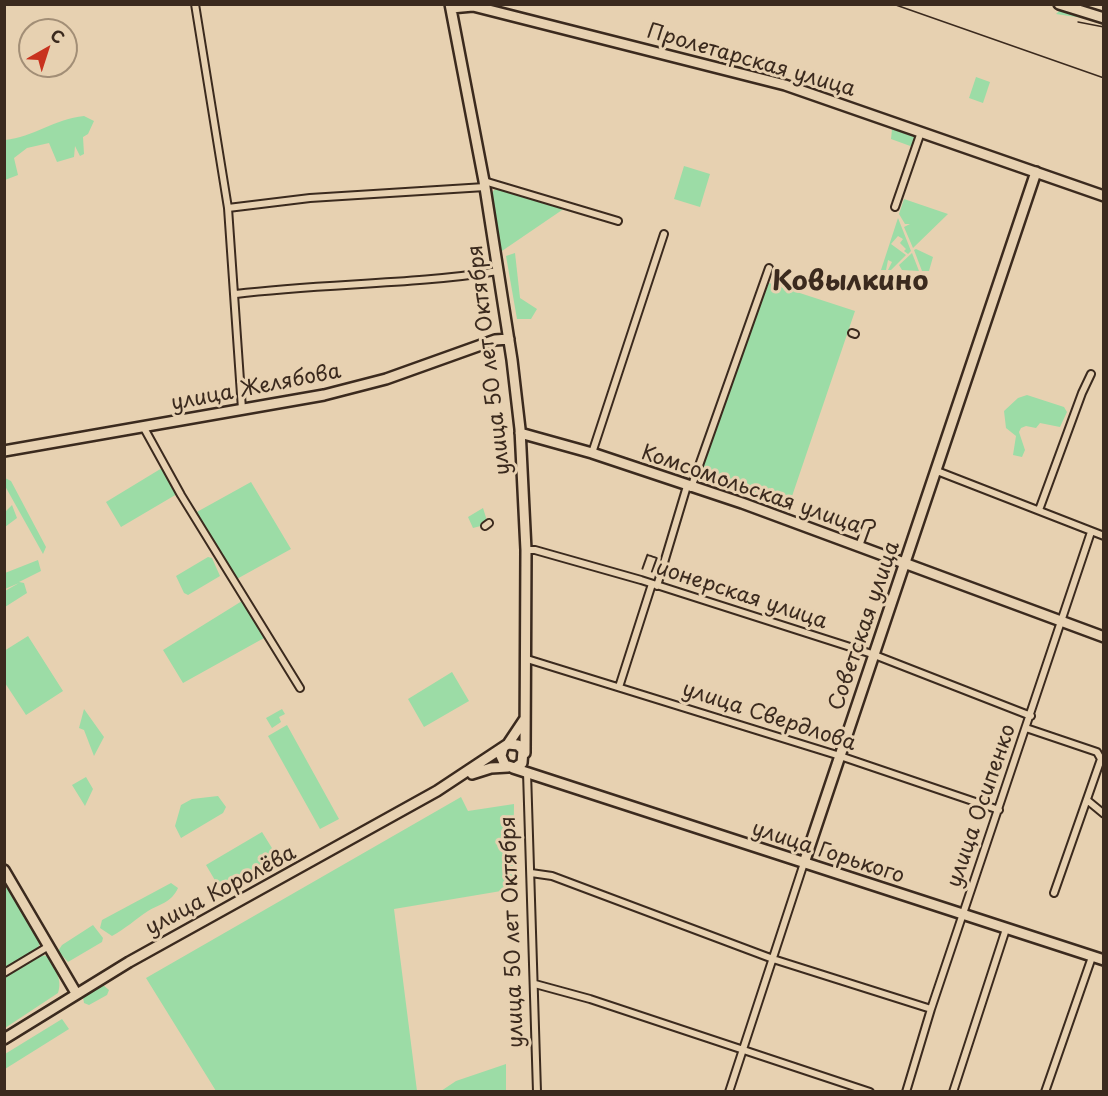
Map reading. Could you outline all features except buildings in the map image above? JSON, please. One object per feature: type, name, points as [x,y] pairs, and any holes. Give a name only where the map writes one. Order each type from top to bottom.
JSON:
[{"type":"street","points":[[195,4],[228,208],[236,294],[242,409]]},
{"type":"street","points":[[1059,4],[1103,16]]},
{"type":"street","name":"Пролетарская улица","points":[[450,6],[473,6],[785,85],[1104,196]]},
{"type":"street","name":"улица 50 лет Октября","points":[[450,6],[485,184],[509,339],[520,433],[526,550],[525,755]]},
{"type":"street","points":[[895,207],[921,132]]},
{"type":"street","name":"Советская улица","points":[[729,1092],[872,654],[937,471],[1036,172]]},
{"type":"street","points":[[228,208],[310,198],[485,184],[618,221]]},
{"type":"street","points":[[592,453],[664,234]]},
{"type":"street","points":[[619,687],[769,268]]},
{"type":"street","points":[[236,294],[498,271]]},
{"type":"street","name":"улица Желябова","points":[[4,451],[311,398],[368,384],[495,340],[509,339]]},
{"type":"street","points":[[1039,510],[1091,374]]},
{"type":"street","points":[[144,428],[181,495],[300,688]]},
{"type":"street","name":"Комсомольская улица","points":[[520,433],[592,453],[860,546],[1104,637]]},
{"type":"street","points":[[937,471],[1104,536]]},
{"type":"street","points":[[860,546],[867,524],[871,524]]},
{"type":"street","name":"улица Осипенко","points":[[906,1092],[931,1009],[1091,532]]},
{"type":"street","name":"Пионерская улица","points":[[526,550],[546,552],[872,654],[1031,716]]},
{"type":"street","name":"улица Свердлова","points":[[527,659],[840,756],[999,810]]},
{"type":"street","points":[[506,746],[518,745],[525,755],[520,765],[509,767],[501,759],[506,746],[526,715]]},
{"type":"street","points":[[1026,728],[1097,752],[1101,759],[1054,893]]},
{"type":"street","name":"улица Королёва","points":[[4,1039],[76,993],[456,780],[506,746]]},
{"type":"street","name":"улица Горького","points":[[525,755],[529,768],[543,776]]},
{"type":"street","name":"улица Королёва","points":[[456,780],[481,770],[509,767]]},
{"type":"street","name":"улица Горького","points":[[509,767],[543,776],[963,916],[1104,960]]},
{"type":"street","name":"улица 50 лет Октября","points":[[526,772],[537,1092]]},
{"type":"street","points":[[1087,800],[1104,814]]},
{"type":"street","points":[[4,870],[76,993]]},
{"type":"street","points":[[531,873],[552,876],[773,959],[931,1009]]},
{"type":"street","points":[[953,1092],[1006,929]]},
{"type":"street","points":[[4,974],[49,946]]},
{"type":"street","points":[[1045,1092],[1092,957]]},
{"type":"street","points":[[535,984],[590,999],[870,1092]]},
{"type":"green space","points":[[1061,9],[1103,21],[1056,14]]},
{"type":"green space","points":[[976,77],[990,82],[983,103],[969,98]]},
{"type":"green space","points":[[84,116],[94,121],[88,134],[83,137],[84,154],[80,156],[75,146],[74,157],[57,162],[49,143],[27,148],[14,158],[18,175],[5,180],[5,140]]},
{"type":"green space","points":[[892,129],[914,137],[913,147],[891,139]]},
{"type":"green space","points":[[684,166],[710,174],[700,207],[674,199]]},
{"type":"green space","points":[[495,189],[565,208],[499,253],[491,194]]},
{"type":"green space","points":[[904,199],[948,214],[913,248],[904,227],[910,224],[905,224],[899,214]]},
{"type":"green space","points":[[898,218],[911,251],[908,254],[904,251],[906,249],[900,243],[903,239],[898,236],[891,244],[906,255],[891,270],[888,270],[892,262],[888,260],[886,270],[881,270]]},
{"type":"green space","points":[[914,250],[933,257],[929,271],[922,271]]},
{"type":"green space","points":[[515,253],[520,298],[537,309],[531,319],[517,319],[506,256]]},
{"type":"green space","points":[[912,253],[919,271],[902,270],[899,265]]},
{"type":"green space","points":[[766,282],[855,311],[788,508],[698,478]]},
{"type":"green space","points":[[1027,395],[1064,407],[1067,412],[1060,427],[1040,423],[1036,428],[1026,426],[1021,428],[1019,432],[1025,450],[1022,457],[1013,455],[1016,436],[1006,428],[1004,411],[1018,398]]},
{"type":"green space","points":[[162,468],[177,494],[121,527],[106,502]]},
{"type":"green space","points":[[5,478],[11,481],[46,547],[43,554],[5,486]]},
{"type":"green space","points":[[251,482],[291,549],[235,580],[195,513]]},
{"type":"green space","points":[[12,505],[17,518],[5,527],[5,512]]},
{"type":"green space","points":[[483,508],[488,524],[473,528],[468,517]]},
{"type":"green space","points":[[208,557],[212,558],[220,576],[188,595],[184,593],[176,576]]},
{"type":"green space","points":[[38,560],[41,571],[19,582],[24,583],[27,593],[5,607],[5,591],[19,583],[5,589],[5,573]]},
{"type":"green space","points":[[242,601],[264,638],[183,683],[163,650]]},
{"type":"green space","points":[[28,636],[63,691],[26,715],[5,683],[4,651]]},
{"type":"green space","points":[[452,672],[469,701],[424,727],[408,699]]},
{"type":"green space","points":[[84,709],[104,737],[94,756],[84,730],[79,728]]},
{"type":"green space","points":[[282,709],[285,714],[279,717],[281,722],[272,728],[266,718]]},
{"type":"green space","points":[[287,725],[339,819],[320,829],[268,736]]},
{"type":"green space","points":[[86,777],[93,789],[85,806],[72,785]]},
{"type":"green space","points":[[218,796],[226,807],[223,813],[181,838],[175,826],[181,805],[192,799]]},
{"type":"green space","points":[[461,797],[468,811],[514,804],[513,889],[394,909],[417,1091],[216,1091],[146,978]]},
{"type":"green space","points":[[262,832],[280,861],[223,894],[206,865]]},
{"type":"green space","points":[[5,880],[40,943],[38,948],[5,969]]},
{"type":"green space","points":[[171,883],[178,888],[172,897],[117,933],[112,936],[100,928],[102,920]]},
{"type":"green space","points":[[93,925],[103,938],[102,942],[68,962],[58,951],[62,945]]},
{"type":"green space","points":[[39,955],[47,956],[55,969],[59,978],[58,993],[5,1028],[5,977]]},
{"type":"green space","points":[[103,985],[109,990],[107,995],[89,1005],[84,1003],[83,997]]},
{"type":"green space","points":[[62,1019],[69,1029],[5,1069],[5,1054]]},
{"type":"green space","points":[[506,1064],[506,1091],[441,1091],[456,1081]]},
{"type":"railway","points":[[893,4],[1104,78]]},
{"type":"railway","points":[[1078,22],[1104,27]]},
{"type":"district","name":"Ковылкино","points":[[850,283]]}]
